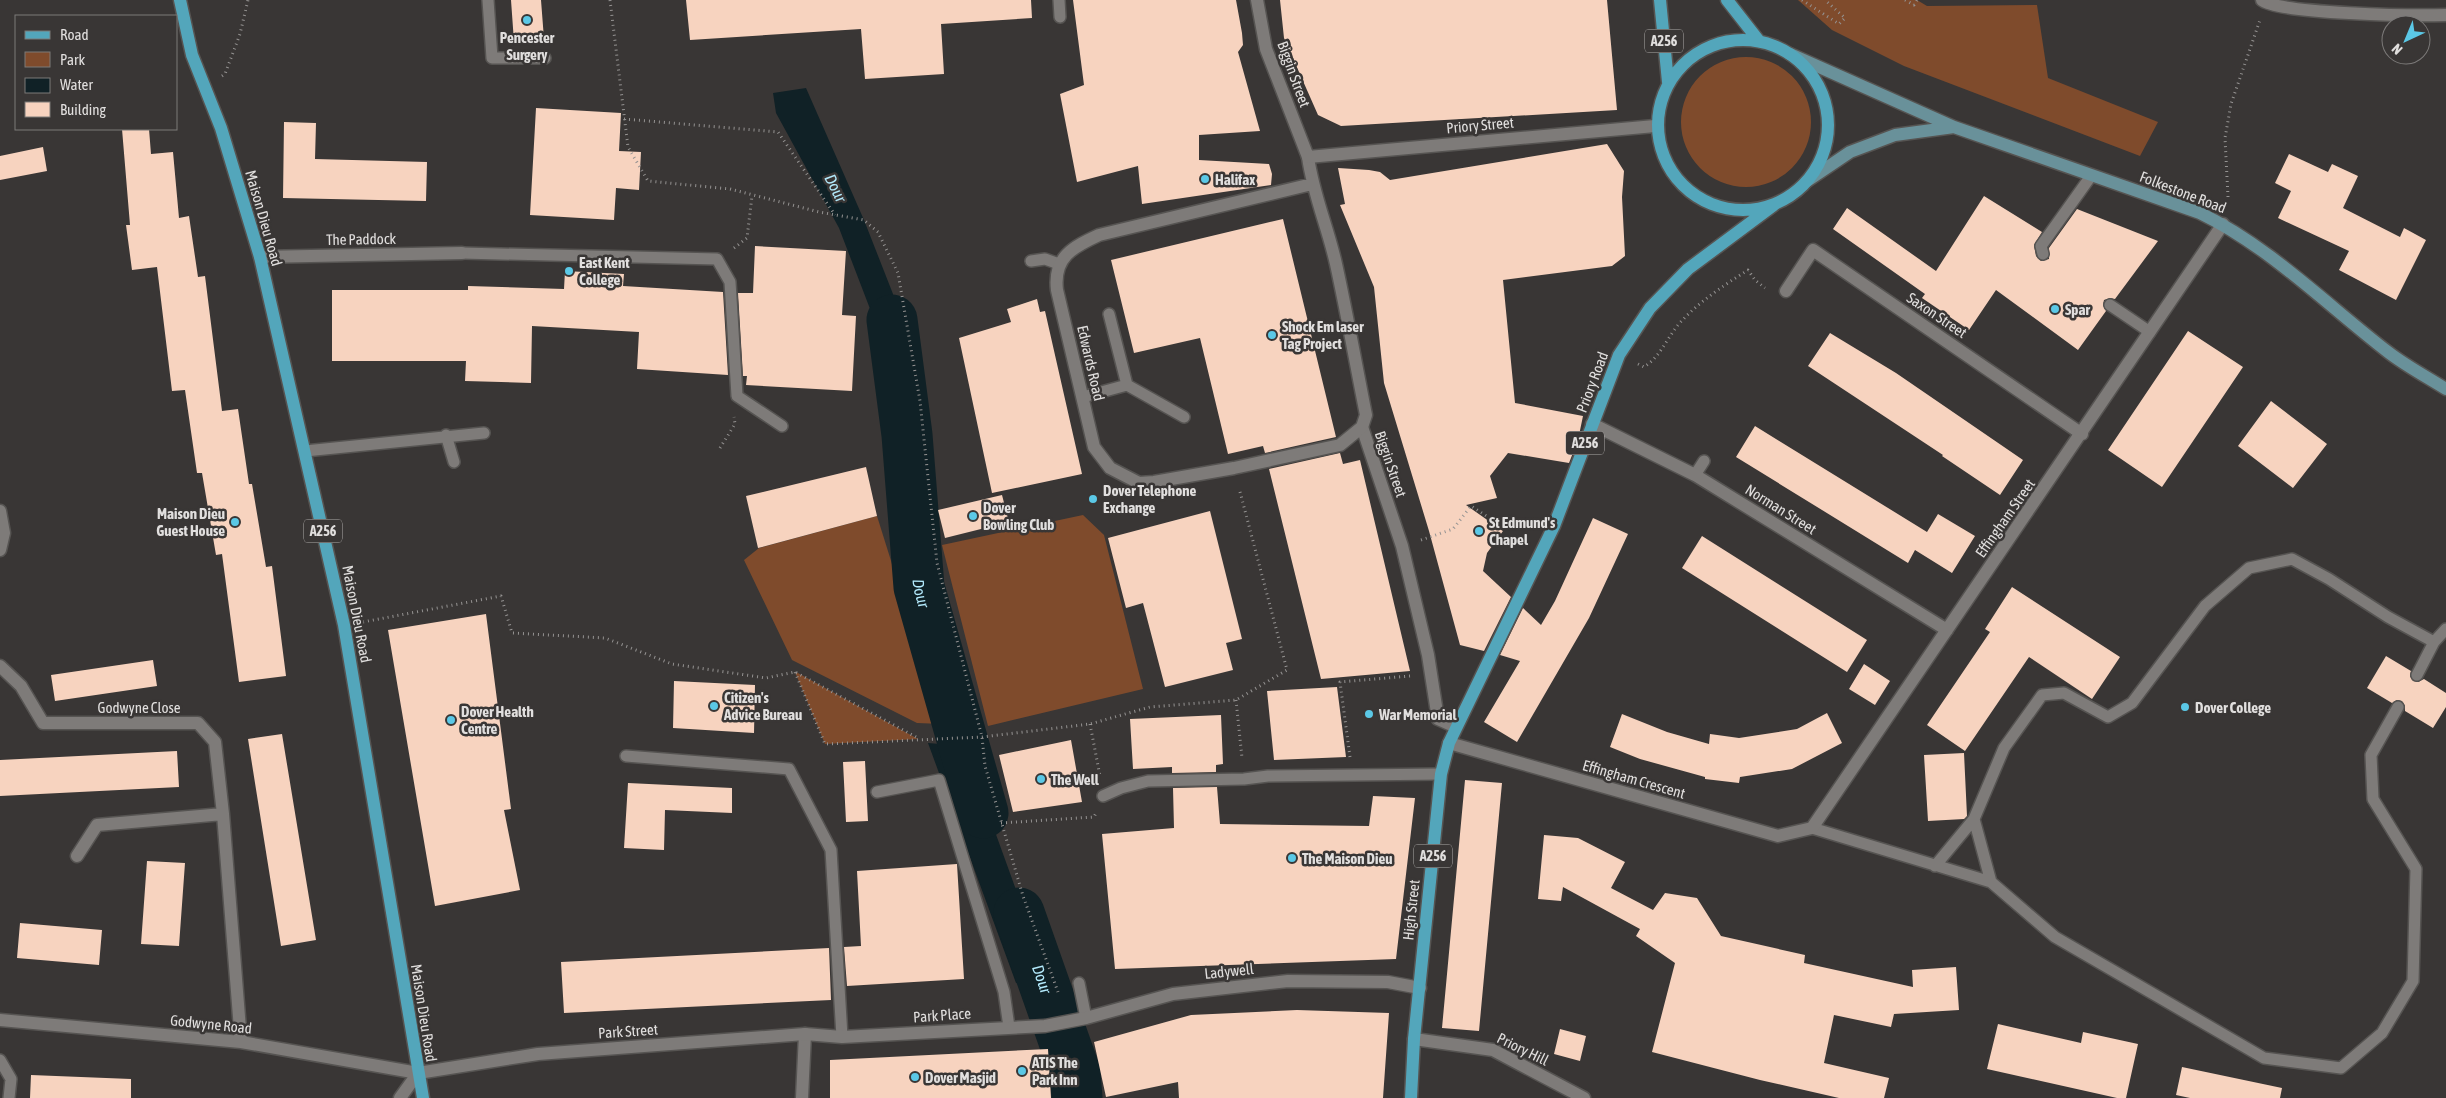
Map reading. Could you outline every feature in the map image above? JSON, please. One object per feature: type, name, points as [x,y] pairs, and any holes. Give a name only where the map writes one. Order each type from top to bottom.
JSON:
[{"type":"main road","name":"Maison Dieu Road","points":[[180,0],[192,55],[221,128],[260,257],[344,625],[423,1098]]},
{"type":"main road","name":"A256","points":[[1660,0],[1668,82]]},
{"type":"main road","points":[[1727,0],[1759,41]]},
{"type":"main road","points":[[1736,40],[1759,41],[1776,46],[1790,54],[1808,71],[1821,91],[1828,114],[1827,138],[1820,161],[1807,181],[1792,196],[1774,205],[1751,210],[1728,210],[1706,203],[1687,190],[1672,173],[1661,153],[1655,126],[1668,82],[1695,54],[1715,44],[1736,40]]},
{"type":"main road","name":"Folkestone Road","points":[[1790,54],[1954,127],[2200,213],[2223,224],[2300,281],[2389,353],[2446,389]]},
{"type":"main road","name":"Folkestone Road","points":[[1807,181],[1850,152],[1895,135],[1954,127]]},
{"type":"main road","name":"Priory Road","points":[[1456,727],[1554,526],[1619,355],[1650,308],[1688,269],[1774,205]]},
{"type":"main road","name":"High Street","points":[[1411,1098],[1414,1039],[1441,774],[1448,743],[1456,727]]},
{"type":"street","name":"Biggin Street","points":[[1257,0],[1266,49],[1308,157],[1312,184],[1336,262],[1366,415],[1362,428],[1402,546],[1431,674],[1438,720],[1456,727]]},
{"type":"street","points":[[2264,2],[2415,16],[2446,15]]},
{"type":"street","name":"Priory Street","points":[[1308,157],[1655,126]]},
{"type":"street","points":[[1059,264],[1068,252],[1079,244],[1099,235],[1312,184]]},
{"type":"street","name":"Effingham Street","points":[[1812,828],[2082,434],[2223,224]]},
{"type":"street","name":"Saxon Street","points":[[1786,290],[1813,250],[2082,434]]},
{"type":"street","name":"The Paddock","points":[[260,257],[462,253]]},
{"type":"street","name":"Edwards Road","points":[[1059,264],[1056,277],[1057,290],[1094,447],[1110,468],[1139,483],[1154,482],[1234,468],[1340,445],[1362,428]]},
{"type":"street","name":"Norman Street","points":[[1592,424],[1695,475],[1947,630]]},
{"type":"street","points":[[0,511],[4,533],[0,550]]},
{"type":"street","name":"Godwyne Close","points":[[0,666],[21,686],[43,723],[198,723],[215,742],[223,814],[241,1042]]},
{"type":"street","name":"Effingham Crescent","points":[[1448,743],[1778,836],[1812,828]]},
{"type":"street","points":[[78,856],[97,825],[223,814]]},
{"type":"street","name":"Ladywell","points":[[1045,1026],[1077,1020],[1172,994],[1288,982],[1388,982],[1420,988]]},
{"type":"street","name":"Godwyne Road","points":[[0,1020],[241,1042],[418,1073]]},
{"type":"street","name":"Park Place","points":[[842,1037],[1045,1026]]},
{"type":"street","points":[[802,1098],[805,1034]]},
{"type":"street","name":"Park Street","points":[[418,1073],[538,1054],[805,1034],[842,1037]]},
{"type":"street","name":"Priory Hill","points":[[1414,1039],[1493,1050],[1584,1098]]},
{"type":"street","points":[[400,1098],[418,1073]]},
{"type":"lane","points":[[488,0],[492,58],[545,58]]},
{"type":"lane","points":[[1059,0],[1060,17]]},
{"type":"lane","points":[[2043,254],[2041,246],[2091,176]]},
{"type":"lane","points":[[462,253],[717,259],[730,282],[737,396],[782,426]]},
{"type":"lane","points":[[1031,262],[1046,259],[1059,264]]},
{"type":"lane","points":[[2110,306],[2150,332]]},
{"type":"lane","points":[[1109,314],[1127,385]]},
{"type":"lane","points":[[1082,396],[1127,385],[1184,417]]},
{"type":"lane","points":[[305,451],[446,435],[484,433]]},
{"type":"lane","points":[[446,435],[454,462]]},
{"type":"lane","points":[[1695,475],[1704,461]]},
{"type":"lane","points":[[1935,866],[1974,819],[2004,748],[2042,695],[2064,693],[2108,717],[2132,703],[2205,606],[2249,568],[2292,559],[2329,579],[2388,617],[2434,642]]},
{"type":"lane","points":[[2417,674],[2434,642],[2446,629]]},
{"type":"lane","points":[[1812,828],[1991,882],[2055,937],[2264,1058],[2341,1068],[2382,1033],[2413,980],[2416,868],[2373,799],[2371,755],[2398,707]]},
{"type":"lane","points":[[626,756],[789,769],[831,850],[842,1037]]},
{"type":"lane","points":[[1104,796],[1121,788],[1148,780],[1244,779],[1268,776],[1352,774],[1441,774]]},
{"type":"lane","points":[[877,792],[939,780],[1004,992],[1009,1027]]},
{"type":"lane","points":[[1974,819],[1991,882]]},
{"type":"lane","points":[[1077,1020],[1079,983]]},
{"type":"lane","points":[[0,1060],[11,1079],[9,1098]]},
{"type":"path","points":[[206,90],[225,74],[240,34],[248,0]]},
{"type":"path","points":[[610,0],[628,146],[648,182],[730,189],[836,216],[864,220],[878,232],[898,273],[920,402],[937,563],[982,737],[985,766],[1023,896],[1057,989],[1077,1020]]},
{"type":"path","points":[[1802,0],[1839,24],[1845,18],[1825,0]]},
{"type":"path","points":[[1905,0],[1914,5],[1917,0]]},
{"type":"path","points":[[2228,197],[2225,138],[2231,104],[2264,2]]},
{"type":"path","points":[[624,118],[778,132],[836,216]]},
{"type":"path","points":[[717,259],[747,238],[752,196]]},
{"type":"path","points":[[1637,363],[1644,367],[1654,361],[1677,326],[1699,304],[1748,270]]},
{"type":"path","points":[[796,672],[825,744],[982,737],[1090,724],[1150,707],[1236,700],[1287,670],[1234,468]]},
{"type":"path","points":[[1402,546],[1453,529],[1471,506],[1491,519],[1554,526]]},
{"type":"path","points":[[344,625],[501,596],[512,634],[605,638],[672,664],[766,678],[796,672],[918,739]]},
{"type":"path","points":[[1352,774],[1340,682],[1431,674]]},
{"type":"path","points":[[1236,700],[1244,779]]},
{"type":"path","points":[[1001,823],[1094,816],[1104,796],[1090,724]]},
{"type":"green space","points":[[1798,0],[1917,0],[1927,6],[2037,5],[2048,78],[2158,122],[2140,156],[1904,66],[1832,30]]},
{"type":"green space","points":[[1746,57],[1771,62],[1792,76],[1806,97],[1811,122],[1806,147],[1792,168],[1771,182],[1746,187],[1721,182],[1700,168],[1686,147],[1681,122],[1686,97],[1700,76],[1721,62]]},
{"type":"green space","points":[[1083,515],[1104,535],[1143,689],[988,726],[942,545]]},
{"type":"green space","points":[[877,516],[942,724],[917,723],[792,660],[744,560],[759,548]]},
{"type":"green space","points":[[796,672],[918,739],[825,744]]},
{"type":"water","points":[[806,88],[864,220],[893,294],[919,587],[960,721],[937,721],[893,535],[872,314],[839,228],[776,113],[773,93]]},
{"type":"water","points":[[928,743],[964,746],[1049,981],[1016,983]]},
{"type":"building","name":"Pencester Surgery","points":[[511,0],[541,0],[544,39],[514,42]]},
{"type":"building","points":[[686,0],[1031,0],[1032,18],[941,24],[944,74],[865,79],[861,29],[690,40]]},
{"type":"building","points":[[1073,0],[1236,0],[1243,45],[1238,52],[1260,131],[1199,135],[1199,160],[1269,164],[1272,174],[1271,185],[1142,204],[1138,166],[1077,182],[1060,94],[1084,85]]},
{"type":"building","points":[[1280,0],[1607,0],[1617,110],[1341,126],[1318,115],[1284,38]]},
{"type":"building","points":[[536,108],[621,113],[619,151],[641,152],[639,190],[616,188],[614,220],[530,215]]},
{"type":"building","points":[[284,122],[316,123],[315,159],[427,162],[426,201],[283,198]]},
{"type":"building","points":[[122,130],[149,130],[151,154],[173,152],[179,218],[189,216],[198,277],[205,276],[222,411],[238,409],[249,484],[252,484],[266,567],[272,566],[286,676],[239,682],[222,554],[216,555],[202,473],[197,473],[185,390],[172,391],[157,267],[132,270],[126,225],[130,225]]},
{"type":"building","points":[[1607,144],[1624,171],[1622,197],[1625,256],[1612,266],[1503,280],[1515,403],[1583,416],[1578,440],[1569,463],[1508,453],[1490,476],[1497,498],[1466,505],[1503,531],[1487,553],[1483,571],[1511,597],[1484,651],[1460,645],[1429,531],[1384,383],[1374,287],[1340,205],[1345,204],[1338,168],[1380,172],[1390,180]]},
{"type":"building","points":[[43,147],[47,171],[0,180],[0,156]]},
{"type":"building","points":[[2289,154],[2328,172],[2332,164],[2358,176],[2343,208],[2400,237],[2404,228],[2426,240],[2396,300],[2339,270],[2349,251],[2278,218],[2291,191],[2275,183]]},
{"type":"building","points":[[1984,196],[2042,232],[2034,245],[2036,256],[2041,261],[2049,259],[2049,248],[2077,209],[2158,241],[2115,299],[2104,300],[2103,305],[2106,311],[2078,350],[1996,290],[1969,330],[1922,298],[1925,294],[1833,229],[1847,208],[1936,271]]},
{"type":"building","points":[[1283,219],[1336,437],[1265,453],[1263,446],[1228,454],[1200,338],[1134,353],[1111,260]]},
{"type":"building","points":[[755,246],[846,251],[842,315],[856,316],[852,391],[746,385],[747,376],[743,376],[738,293],[753,293]]},
{"type":"building","points":[[565,271],[624,274],[623,286],[723,292],[728,375],[637,369],[639,332],[532,326],[531,383],[465,381],[466,361],[332,361],[332,290],[468,290],[468,286],[564,289]]},
{"type":"building","points":[[1037,299],[1040,312],[1045,311],[1082,474],[992,493],[959,338],[1011,322],[1007,309]]},
{"type":"building","points":[[2188,331],[2243,367],[2162,487],[2108,450]]},
{"type":"building","points":[[1830,333],[1896,373],[2023,460],[2000,495],[1808,366]]},
{"type":"building","points":[[2271,401],[2327,444],[2293,488],[2238,446]]},
{"type":"building","points":[[1755,426],[1927,532],[1938,514],[1975,536],[1952,573],[1915,550],[1908,563],[1736,457]]},
{"type":"building","points":[[1340,453],[1343,464],[1360,460],[1410,671],[1321,679],[1269,469]]},
{"type":"building","points":[[866,467],[877,516],[758,548],[746,496]]},
{"type":"building","name":"Dover Bowling Club","points":[[1002,495],[1009,522],[945,538],[938,510]]},
{"type":"building","points":[[1210,511],[1242,639],[1226,643],[1233,670],[1165,687],[1143,603],[1126,608],[1108,538]]},
{"type":"building","points":[[1593,518],[1628,534],[1589,618],[1517,742],[1484,722],[1520,661],[1500,655],[1523,608],[1541,625],[1555,601]]},
{"type":"building","points":[[1702,536],[1867,640],[1847,672],[1682,568]]},
{"type":"building","points":[[2012,587],[2120,657],[2092,699],[2029,657],[1965,751],[1927,725],[1990,632],[1985,629]]},
{"type":"building","name":"Dover Health Centre","points":[[486,614],[511,809],[504,810],[520,890],[435,906],[388,630]]},
{"type":"building","points":[[2386,656],[2411,671],[2410,676],[2413,681],[2418,682],[2424,679],[2446,693],[2446,707],[2433,728],[2405,711],[2402,701],[2397,700],[2392,703],[2367,688]]},
{"type":"building","points":[[153,660],[157,686],[55,701],[51,675]]},
{"type":"building","points":[[1864,664],[1890,681],[1875,705],[1849,689]]},
{"type":"building","name":"Citizen's Advice Bureau","points":[[674,681],[755,685],[754,733],[673,728]]},
{"type":"building","points":[[1337,687],[1346,757],[1274,760],[1267,691]]},
{"type":"building","points":[[1827,713],[1842,743],[1792,769],[1740,777],[1739,783],[1705,779],[1705,777],[1640,759],[1610,747],[1622,714],[1667,732],[1709,744],[1710,734],[1739,738],[1797,729]]},
{"type":"building","points":[[1221,715],[1223,764],[1216,765],[1216,772],[1172,773],[1172,767],[1133,769],[1130,719]]},
{"type":"building","points":[[282,734],[316,940],[281,946],[248,739]]},
{"type":"building","name":"The Well","points":[[1071,740],[1082,802],[1013,812],[999,755]]},
{"type":"building","points":[[177,751],[179,787],[0,796],[0,760]]},
{"type":"building","points":[[1964,753],[1967,816],[1964,819],[1928,821],[1924,755]]},
{"type":"building","points":[[865,761],[868,821],[846,822],[843,762]]},
{"type":"building","points":[[1465,780],[1502,783],[1479,1031],[1442,1028]]},
{"type":"building","points":[[628,783],[732,788],[732,813],[665,810],[664,850],[624,848]]},
{"type":"building","name":"The Maison Dieu","points":[[1217,787],[1220,824],[1369,826],[1373,796],[1415,798],[1396,959],[1115,969],[1102,834],[1174,828],[1173,788]]},
{"type":"building","points":[[1544,835],[1578,838],[1625,862],[1611,888],[1653,910],[1665,893],[1697,898],[1721,936],[1805,955],[1804,963],[1913,987],[1912,970],[1956,967],[1959,1010],[1894,1014],[1891,1027],[1834,1015],[1824,1063],[1889,1078],[1884,1098],[1839,1098],[1652,1052],[1675,963],[1636,936],[1640,929],[1563,887],[1561,901],[1538,899]]},
{"type":"building","points":[[147,861],[185,863],[179,946],[141,944]]},
{"type":"building","points":[[957,864],[964,979],[847,986],[844,947],[861,946],[857,871]]},
{"type":"building","points":[[20,923],[102,930],[99,965],[17,958]]},
{"type":"building","points":[[829,948],[831,1000],[564,1013],[561,962]]},
{"type":"building","points":[[1297,1010],[1389,1013],[1383,1098],[1179,1098],[1178,1082],[1106,1097],[1094,1042],[1191,1015]]},
{"type":"building","points":[[1998,1024],[2081,1043],[2083,1032],[2138,1044],[2126,1098],[2117,1098],[1987,1069]]},
{"type":"building","points":[[1560,1029],[1586,1036],[1580,1061],[1554,1054]]},
{"type":"building","points":[[1048,1049],[1051,1098],[830,1098],[830,1060]]},
{"type":"building","points":[[2182,1067],[2282,1088],[2280,1098],[2190,1098],[2176,1095]]},
{"type":"building","points":[[31,1075],[131,1079],[131,1098],[30,1098]]},
{"type":"waterway","name":"Dour","points":[[892,320],[907,435],[919,587],[983,813]]},
{"type":"waterway","name":"Dour","points":[[1019,913],[1075,1072],[1077,1098]]},
{"type":"place","name":"Pencester Surgery","points":[[527,20]]},
{"type":"place","name":"Halifax","points":[[1205,179]]},
{"type":"place","name":"East Kent College","points":[[569,271]]},
{"type":"place","name":"Spar","points":[[2055,309]]},
{"type":"place","name":"Shock Em laser Tag Project","points":[[1272,335]]},
{"type":"place","name":"Dover Telephone Exchange","points":[[1093,499]]},
{"type":"place","name":"Dover Bowling Club","points":[[973,516]]},
{"type":"place","name":"Maison Dieu Guest House","points":[[235,522]]},
{"type":"place","name":"St Edmund's Chapel","points":[[1479,531]]},
{"type":"place","name":"Citizen's Advice Bureau","points":[[714,706]]},
{"type":"place","name":"Dover College","points":[[2185,707]]},
{"type":"place","name":"War Memorial","points":[[1369,714]]},
{"type":"place","name":"Dover Health Centre","points":[[451,720]]},
{"type":"place","name":"The Well","points":[[1041,779]]},
{"type":"place","name":"The Maison Dieu","points":[[1292,858]]},
{"type":"place","name":"ATIS The Park Inn","points":[[1022,1071]]},
{"type":"place","name":"Dover Masjid","points":[[915,1077]]}]
